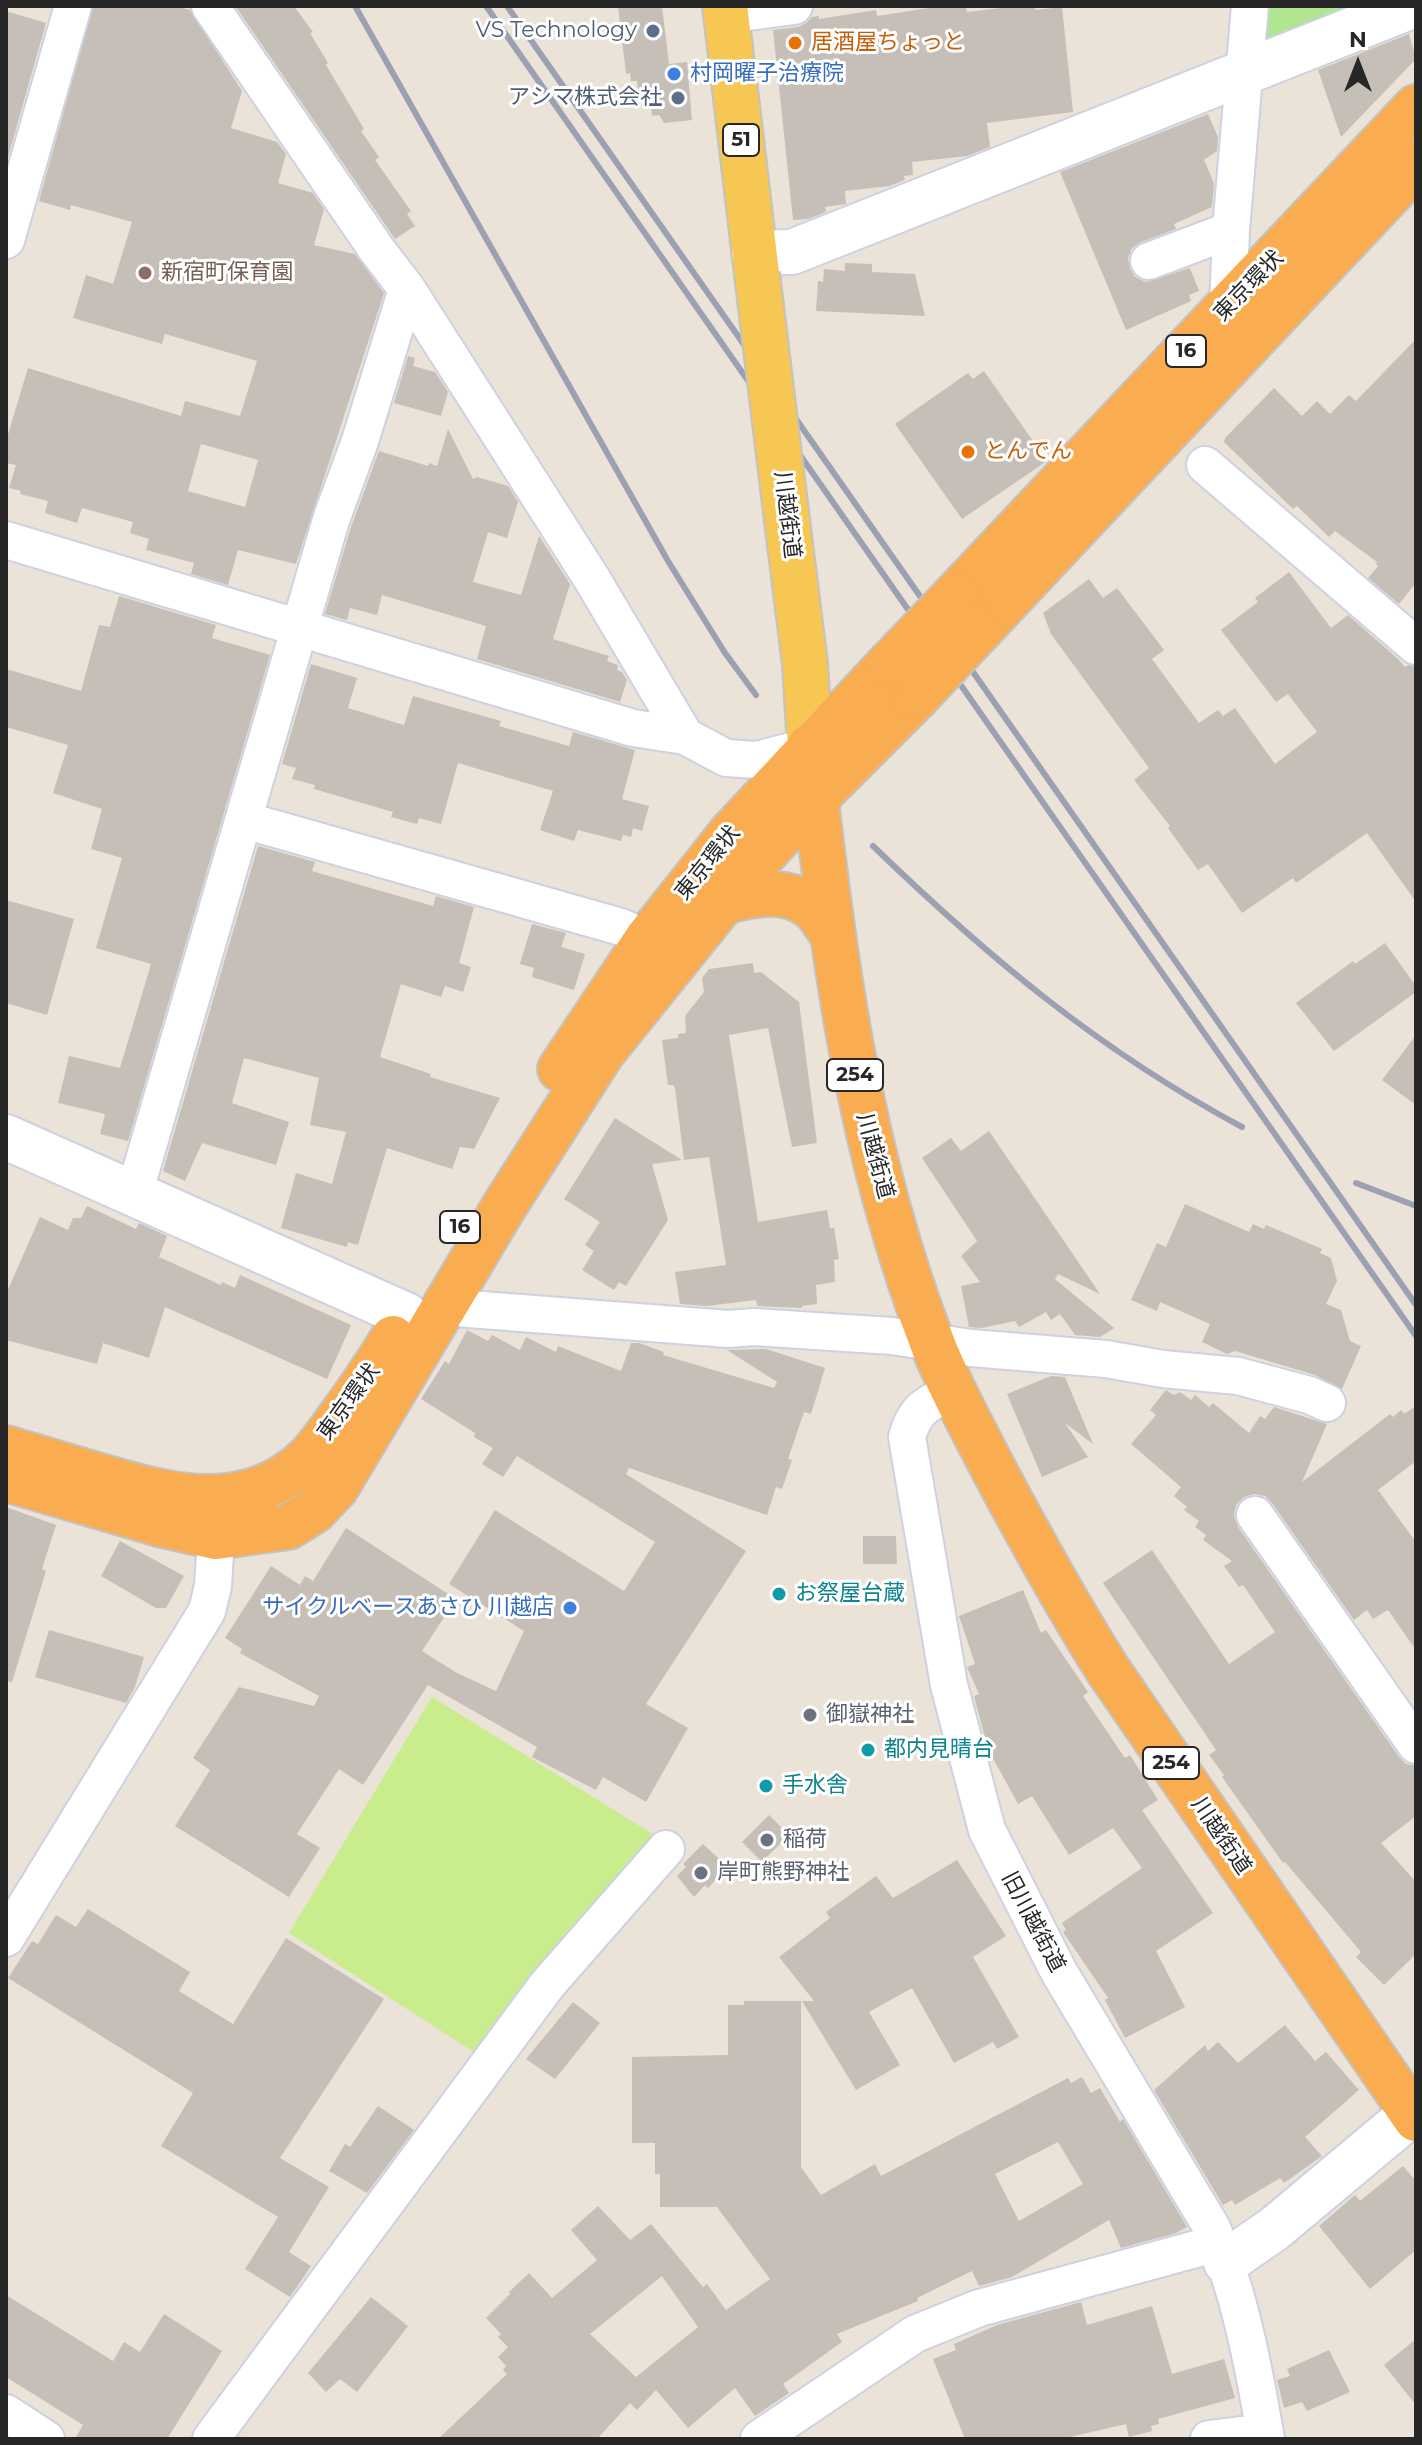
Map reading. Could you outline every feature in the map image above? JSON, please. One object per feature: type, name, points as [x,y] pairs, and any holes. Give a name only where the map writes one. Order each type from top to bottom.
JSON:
[{"type":"highway","name":"東京環状","points":[[6,1479],[159,1524],[216,1537],[288,1527],[314,1511],[336,1488],[519,1132],[647,939],[731,833],[810,746],[1228,309],[1416,107]]},
{"type":"highway","name":"東京環状","points":[[6,1448],[157,1493],[187,1498],[222,1497],[256,1490],[288,1474],[308,1459],[381,1359],[425,1311],[602,1053],[724,902],[816,798],[916,698],[1416,166]]},
{"type":"highway","name":"川越街道","points":[[810,746],[832,934],[853,1067],[908,1272],[952,1391],[1063,1600],[1100,1659],[1415,2114]]},
{"type":"highway","points":[[724,902],[772,893],[793,897],[813,908],[832,934]]},
{"type":"main road","name":"川越街道","points":[[725,10],[805,664],[810,746]]},
{"type":"street","points":[[6,240],[73,6]]},
{"type":"street","points":[[210,6],[407,289],[592,579],[685,736]]},
{"type":"street","points":[[725,10],[794,6]]},
{"type":"street","points":[[1228,309],[1231,230],[1250,6]]},
{"type":"street","points":[[756,263],[792,252],[1412,6]]},
{"type":"street","points":[[1149,261],[1231,230]]},
{"type":"street","points":[[134,1194],[331,520],[360,441],[407,289]]},
{"type":"street","points":[[1205,465],[1416,646]]},
{"type":"street","points":[[6,540],[633,728],[685,736],[726,758],[757,760],[810,746]]},
{"type":"street","points":[[244,820],[621,927],[647,939]]},
{"type":"street","points":[[6,1137],[134,1194],[425,1311],[892,1336],[933,1344],[1106,1359],[1163,1369],[1238,1376],[1309,1395],[1327,1403]]},
{"type":"street","name":"旧川越街道","points":[[952,1391],[922,1406],[911,1422],[907,1437],[949,1685],[987,1830],[1059,1972],[1193,2194],[1222,2253],[1241,2318],[1265,2436]]},
{"type":"street","points":[[1255,1515],[1416,1745]]},
{"type":"street","points":[[6,1938],[207,1611],[213,1586],[216,1537]]},
{"type":"street","points":[[211,2439],[547,1985],[666,1849]]},
{"type":"street","points":[[767,2437],[915,2334],[940,2322],[979,2308],[1222,2253],[1274,2229],[1415,2114]]},
{"type":"street","points":[[6,2413],[46,2439]]},
{"type":"street","points":[[1209,2439],[1265,2436]]},
{"type":"green space","points":[[1261,6],[1354,6],[1269,39],[1259,28]]},
{"type":"green space","points":[[432,1697],[659,1838],[483,2058],[289,1933]]},
{"type":"building","points":[[93,6],[175,6],[190,10],[242,91],[231,128],[277,142],[286,154],[278,183],[313,193],[324,209],[314,245],[355,254],[384,293],[296,564],[238,550],[228,585],[191,574],[194,563],[146,550],[149,539],[130,533],[133,522],[82,508],[77,523],[45,513],[48,501],[9,488],[16,465],[6,463],[6,441],[28,368],[181,416],[185,401],[240,416],[257,361],[165,334],[162,344],[73,318],[86,275],[113,284],[132,222],[71,205],[70,210],[39,201]],"holes":[[[201,444],[258,460],[245,507],[188,491]]]},
{"type":"building","points":[[294,6],[313,32],[310,33],[328,63],[326,65],[364,129],[361,131],[379,157],[375,160],[411,211],[407,214],[415,226],[395,239],[236,7]]},
{"type":"building","points":[[618,6],[662,6],[669,64],[687,62],[692,120],[664,123],[659,115],[652,116],[650,96],[639,97],[637,81],[631,81],[630,73],[626,74]]},
{"type":"building","points":[[929,6],[966,6],[967,12],[1018,6],[1035,6],[1035,10],[1062,7],[1073,112],[987,123],[990,147],[967,156],[912,162],[913,175],[904,176],[905,180],[889,186],[845,191],[846,204],[825,207],[826,212],[808,219],[793,220],[773,30],[798,27],[812,17],[819,16],[819,19],[876,10],[877,16]]},
{"type":"building","points":[[6,11],[46,23],[6,164]]},
{"type":"building","points":[[1409,34],[1416,59],[1341,137],[1318,70]]},
{"type":"building","points":[[1208,114],[1218,137],[1217,151],[1204,160],[1214,183],[1212,207],[1174,224],[1176,229],[1141,242],[1132,248],[1128,258],[1135,277],[1146,282],[1190,268],[1199,291],[1189,295],[1191,301],[1126,330],[1060,172]]},
{"type":"building","points":[[845,263],[872,264],[872,272],[915,274],[925,316],[816,311],[818,281],[823,282],[824,269],[845,271]]},
{"type":"building","points":[[1416,339],[1416,583],[1399,604],[1368,578],[1378,566],[1377,562],[1335,531],[1329,537],[1297,506],[1293,509],[1224,442],[1274,388],[1302,416],[1317,401],[1330,414],[1349,395],[1356,401]]},
{"type":"building","points":[[408,356],[415,358],[413,366],[435,372],[448,392],[441,416],[394,403]]},
{"type":"building","points":[[984,371],[1047,461],[962,519],[895,424],[968,373],[973,379]]},
{"type":"building","points":[[448,429],[473,479],[477,477],[508,486],[518,502],[507,538],[488,532],[473,582],[521,595],[539,536],[570,584],[553,639],[609,656],[607,661],[618,665],[617,670],[627,680],[620,702],[477,659],[486,626],[382,595],[377,615],[350,608],[347,620],[325,614],[351,527],[379,451],[437,466]]},
{"type":"building","points":[[1289,572],[1331,628],[1348,615],[1405,667],[1416,666],[1416,902],[1367,833],[1296,883],[1293,878],[1242,913],[1208,864],[1198,870],[1168,828],[1170,826],[1134,780],[1149,768],[1051,634],[1043,613],[1089,579],[1103,598],[1117,588],[1164,650],[1152,659],[1199,723],[1218,710],[1223,716],[1235,708],[1275,764],[1317,732],[1288,694],[1276,702],[1221,630],[1258,602],[1255,598]]},
{"type":"building","points":[[119,596],[216,625],[212,638],[270,655],[128,1141],[100,1134],[105,1114],[58,1103],[69,1056],[120,1068],[151,964],[96,948],[122,858],[91,849],[102,809],[53,793],[68,745],[6,727],[6,669],[81,691],[99,625],[110,627]]},
{"type":"building","points":[[311,664],[357,678],[348,708],[404,725],[413,696],[501,721],[499,726],[569,746],[573,732],[635,750],[622,799],[649,806],[642,831],[633,828],[631,837],[623,835],[621,841],[578,830],[574,841],[540,830],[553,791],[458,763],[441,824],[419,818],[417,824],[391,817],[393,812],[314,789],[315,785],[292,779],[296,768],[282,764]]},
{"type":"building","points":[[258,846],[315,862],[312,871],[433,906],[436,896],[474,907],[459,963],[471,967],[463,992],[445,986],[441,997],[401,984],[380,1057],[431,1074],[430,1077],[500,1098],[474,1149],[460,1147],[452,1169],[387,1148],[358,1245],[348,1242],[347,1247],[281,1228],[296,1173],[332,1184],[346,1132],[310,1125],[319,1078],[244,1058],[232,1103],[289,1122],[276,1165],[202,1143],[185,1181],[163,1171]]},
{"type":"building","points":[[6,900],[74,919],[47,1015],[6,1003]]},
{"type":"building","points":[[532,924],[566,933],[561,947],[585,954],[574,990],[532,977],[534,968],[520,964]]},
{"type":"building","points":[[1385,943],[1416,986],[1416,992],[1334,1051],[1296,1003],[1353,961],[1355,964]]},
{"type":"building","points":[[753,963],[754,973],[761,972],[799,1002],[817,1143],[792,1147],[768,1028],[729,1035],[758,1222],[827,1210],[830,1228],[834,1228],[839,1259],[834,1260],[835,1282],[816,1285],[817,1304],[802,1308],[757,1306],[756,1300],[706,1306],[680,1304],[675,1272],[726,1265],[709,1157],[684,1160],[675,1088],[668,1085],[662,1040],[678,1038],[678,1034],[686,1033],[685,1016],[704,992],[702,978],[709,969]]},
{"type":"building","points":[[1416,1035],[1416,1105],[1382,1080]]},
{"type":"building","points":[[615,1118],[682,1160],[652,1164],[668,1220],[626,1286],[619,1282],[614,1290],[582,1270],[594,1251],[585,1245],[600,1222],[564,1199]]},
{"type":"building","points":[[989,1131],[1100,1294],[1058,1274],[1055,1279],[1114,1328],[1100,1337],[1075,1335],[1060,1314],[1051,1320],[1046,1312],[1019,1327],[1015,1321],[982,1328],[969,1327],[961,1286],[980,1282],[961,1256],[977,1241],[922,1158],[951,1138],[961,1151]]},
{"type":"building","points":[[1185,1204],[1249,1232],[1253,1224],[1264,1229],[1266,1225],[1322,1249],[1320,1253],[1331,1258],[1337,1281],[1326,1304],[1341,1310],[1350,1341],[1361,1346],[1342,1389],[1315,1375],[1235,1351],[1227,1354],[1202,1342],[1210,1324],[1160,1302],[1157,1311],[1131,1300],[1157,1243],[1166,1247]]},
{"type":"building","points":[[87,1206],[136,1229],[139,1223],[167,1236],[159,1257],[221,1285],[222,1282],[235,1288],[240,1275],[351,1325],[327,1379],[165,1307],[149,1358],[103,1343],[97,1364],[6,1340],[6,1294],[40,1217],[68,1230],[73,1218],[81,1218]]},
{"type":"building","points":[[467,1330],[488,1341],[492,1335],[520,1350],[526,1337],[556,1352],[558,1346],[621,1371],[631,1343],[639,1343],[664,1352],[663,1355],[774,1388],[777,1382],[727,1350],[766,1349],[825,1368],[811,1414],[804,1412],[788,1459],[792,1460],[782,1489],[776,1487],[767,1515],[629,1468],[626,1474],[746,1551],[646,1704],[688,1728],[646,1802],[603,1777],[596,1790],[532,1757],[537,1747],[428,1685],[363,1785],[339,1769],[297,1834],[320,1848],[289,1897],[175,1826],[210,1770],[193,1758],[239,1687],[314,1706],[319,1696],[240,1653],[242,1649],[225,1638],[271,1566],[300,1585],[305,1576],[313,1581],[346,1528],[456,1599],[422,1651],[457,1673],[496,1691],[524,1631],[449,1584],[495,1510],[624,1591],[655,1542],[517,1456],[503,1477],[482,1464],[493,1448],[421,1399],[445,1361],[449,1364]]},
{"type":"building","points":[[1051,1376],[1065,1377],[1093,1444],[1065,1423],[1088,1457],[1042,1477],[1007,1394]]},
{"type":"building","points":[[1166,1390],[1174,1395],[1180,1392],[1191,1400],[1195,1395],[1209,1407],[1213,1403],[1249,1433],[1260,1416],[1265,1419],[1274,1407],[1327,1424],[1302,1482],[1390,1414],[1393,1417],[1401,1410],[1404,1414],[1416,1406],[1416,1461],[1378,1490],[1416,1542],[1416,1650],[1388,1610],[1373,1619],[1367,1610],[1354,1620],[1265,1496],[1254,1494],[1244,1497],[1236,1505],[1234,1516],[1238,1527],[1399,1757],[1406,1764],[1416,1766],[1416,1816],[1381,1843],[1416,1882],[1416,1954],[1384,1985],[1356,1957],[1361,1952],[1283,1863],[1222,1777],[1224,1775],[1209,1755],[1216,1750],[1103,1583],[1152,1550],[1229,1664],[1275,1632],[1243,1585],[1239,1587],[1224,1566],[1232,1561],[1203,1540],[1206,1535],[1195,1527],[1199,1521],[1184,1510],[1187,1507],[1174,1496],[1181,1487],[1131,1444],[1156,1415],[1150,1410]]},
{"type":"building","points":[[6,1507],[56,1525],[42,1569],[46,1571],[12,1682],[6,1681]]},
{"type":"building","points":[[863,1536],[896,1536],[897,1564],[863,1564]]},
{"type":"building","points":[[120,1541],[184,1576],[166,1608],[156,1608],[101,1576]]},
{"type":"building","points":[[1023,1590],[1041,1633],[1046,1630],[1088,1692],[1083,1696],[1125,1758],[1130,1755],[1158,1800],[1142,1810],[1213,1913],[1156,1951],[1185,2007],[1125,2038],[1105,2000],[1108,1998],[1063,1932],[1066,1930],[1062,1923],[1142,1868],[1113,1828],[1069,1855],[1032,1796],[1018,1804],[988,1749],[974,1696],[979,1694],[967,1667],[975,1664],[959,1616]]},
{"type":"building","points":[[49,1630],[144,1657],[135,1687],[126,1703],[35,1677]]},
{"type":"building","points":[[769,1815],[789,1835],[762,1862],[742,1842]]},
{"type":"building","name":"岸町熊野神社","points":[[703,1844],[728,1867],[708,1888],[705,1885],[694,1897],[677,1876],[686,1867],[683,1864]]},
{"type":"building","points":[[957,1860],[1006,1936],[973,1957],[1019,2037],[997,2049],[993,2042],[954,2063],[912,1988],[869,2012],[900,2065],[856,2090],[802,2001],[814,2001],[779,1957],[830,1918],[826,1912],[876,1876],[893,1898]]},
{"type":"building","points":[[88,1909],[190,1972],[179,1991],[233,2024],[286,1938],[384,1999],[280,2158],[329,2187],[289,2252],[311,2266],[290,2297],[245,2269],[278,2217],[161,2146],[193,2093],[8,1978],[32,1941],[38,1944],[56,1915],[76,1927]]},
{"type":"building","points":[[744,2001],[801,2001],[801,2167],[821,2195],[875,2164],[881,2176],[1068,2078],[1071,2083],[1082,2077],[1091,2093],[1100,2088],[1120,2122],[1123,2119],[1187,2227],[1121,2248],[1109,2220],[1012,2277],[979,2286],[972,2271],[917,2298],[918,2301],[837,2334],[842,2342],[783,2384],[789,2393],[755,2416],[735,2388],[688,2428],[656,2390],[637,2410],[630,2403],[597,2439],[438,2439],[507,2374],[503,2370],[506,2366],[498,2357],[508,2347],[486,2318],[509,2292],[529,2273],[552,2298],[597,2260],[571,2230],[598,2206],[630,2240],[651,2224],[703,2287],[707,2284],[726,2310],[770,2279],[717,2207],[660,2207],[660,2174],[655,2174],[655,2143],[632,2143],[632,2057],[728,2055],[728,2005],[744,2005]],"holes":[[[1058,2142],[1083,2184],[1019,2221],[995,2174]],[[662,2276],[698,2327],[636,2377],[590,2334]]]},
{"type":"building","points":[[573,2002],[600,2023],[555,2079],[526,2059]]},
{"type":"building","points":[[1285,2025],[1315,2061],[1326,2052],[1359,2090],[1305,2137],[1322,2156],[1284,2183],[1280,2178],[1235,2205],[1232,2200],[1223,2205],[1154,2090],[1205,2045],[1208,2051],[1218,2042],[1238,2063]]},
{"type":"building","points":[[378,2106],[414,2130],[367,2193],[329,2171],[345,2144],[350,2147]]},
{"type":"building","points":[[1403,2166],[1416,2181],[1416,2250],[1370,2289],[1319,2226],[1355,2195],[1360,2201]]},
{"type":"building","points":[[6,2295],[113,2361],[124,2342],[140,2352],[164,2314],[222,2351],[167,2439],[75,2439],[83,2425],[6,2377]]},
{"type":"building","points":[[371,2297],[408,2326],[357,2392],[340,2379],[326,2392],[308,2373]]},
{"type":"building","points":[[1081,2302],[1087,2325],[1152,2306],[1172,2374],[1224,2359],[1235,2398],[1158,2419],[1159,2424],[1151,2426],[1152,2431],[1129,2437],[1126,2424],[1061,2439],[965,2439],[933,2359],[956,2350],[954,2344],[997,2325]]},
{"type":"building","points":[[1416,2339],[1416,2405],[1384,2365]]},
{"type":"building","points":[[1329,2350],[1350,2392],[1307,2411],[1302,2402],[1284,2408],[1277,2380],[1290,2376],[1287,2369]]},
{"type":"railway","points":[[355,6],[668,561],[725,653],[756,695]]},
{"type":"railway","points":[[486,6],[1416,1336]]},
{"type":"railway","points":[[507,6],[1416,1305]]},
{"type":"railway","points":[[873,846],[960,927],[1048,1000],[1140,1066],[1242,1127]]},
{"type":"railway","points":[[1356,1183],[1416,1206]]},
{"type":"place","name":"VS Technology","points":[[653,31]]},
{"type":"place","name":"居酒屋ちょっと","points":[[795,43]]},
{"type":"place","name":"村岡曜子治療院","points":[[674,74]]},
{"type":"place","name":"アシマ株式会社","points":[[678,98]]},
{"type":"place","name":"新宿町保育園","points":[[145,273]]},
{"type":"place","name":"とんでん","points":[[968,452]]},
{"type":"place","name":"お祭屋台蔵","points":[[779,1594]]},
{"type":"place","name":"サイクルベースあさひ 川越店","points":[[570,1608]]},
{"type":"place","name":"御嶽神社","points":[[810,1715]]},
{"type":"place","name":"都内見晴台","points":[[868,1750]]},
{"type":"place","name":"手水舎","points":[[766,1786]]},
{"type":"place","name":"稲荷","points":[[767,1840]]},
{"type":"place","name":"岸町熊野神社","points":[[701,1873]]}]
